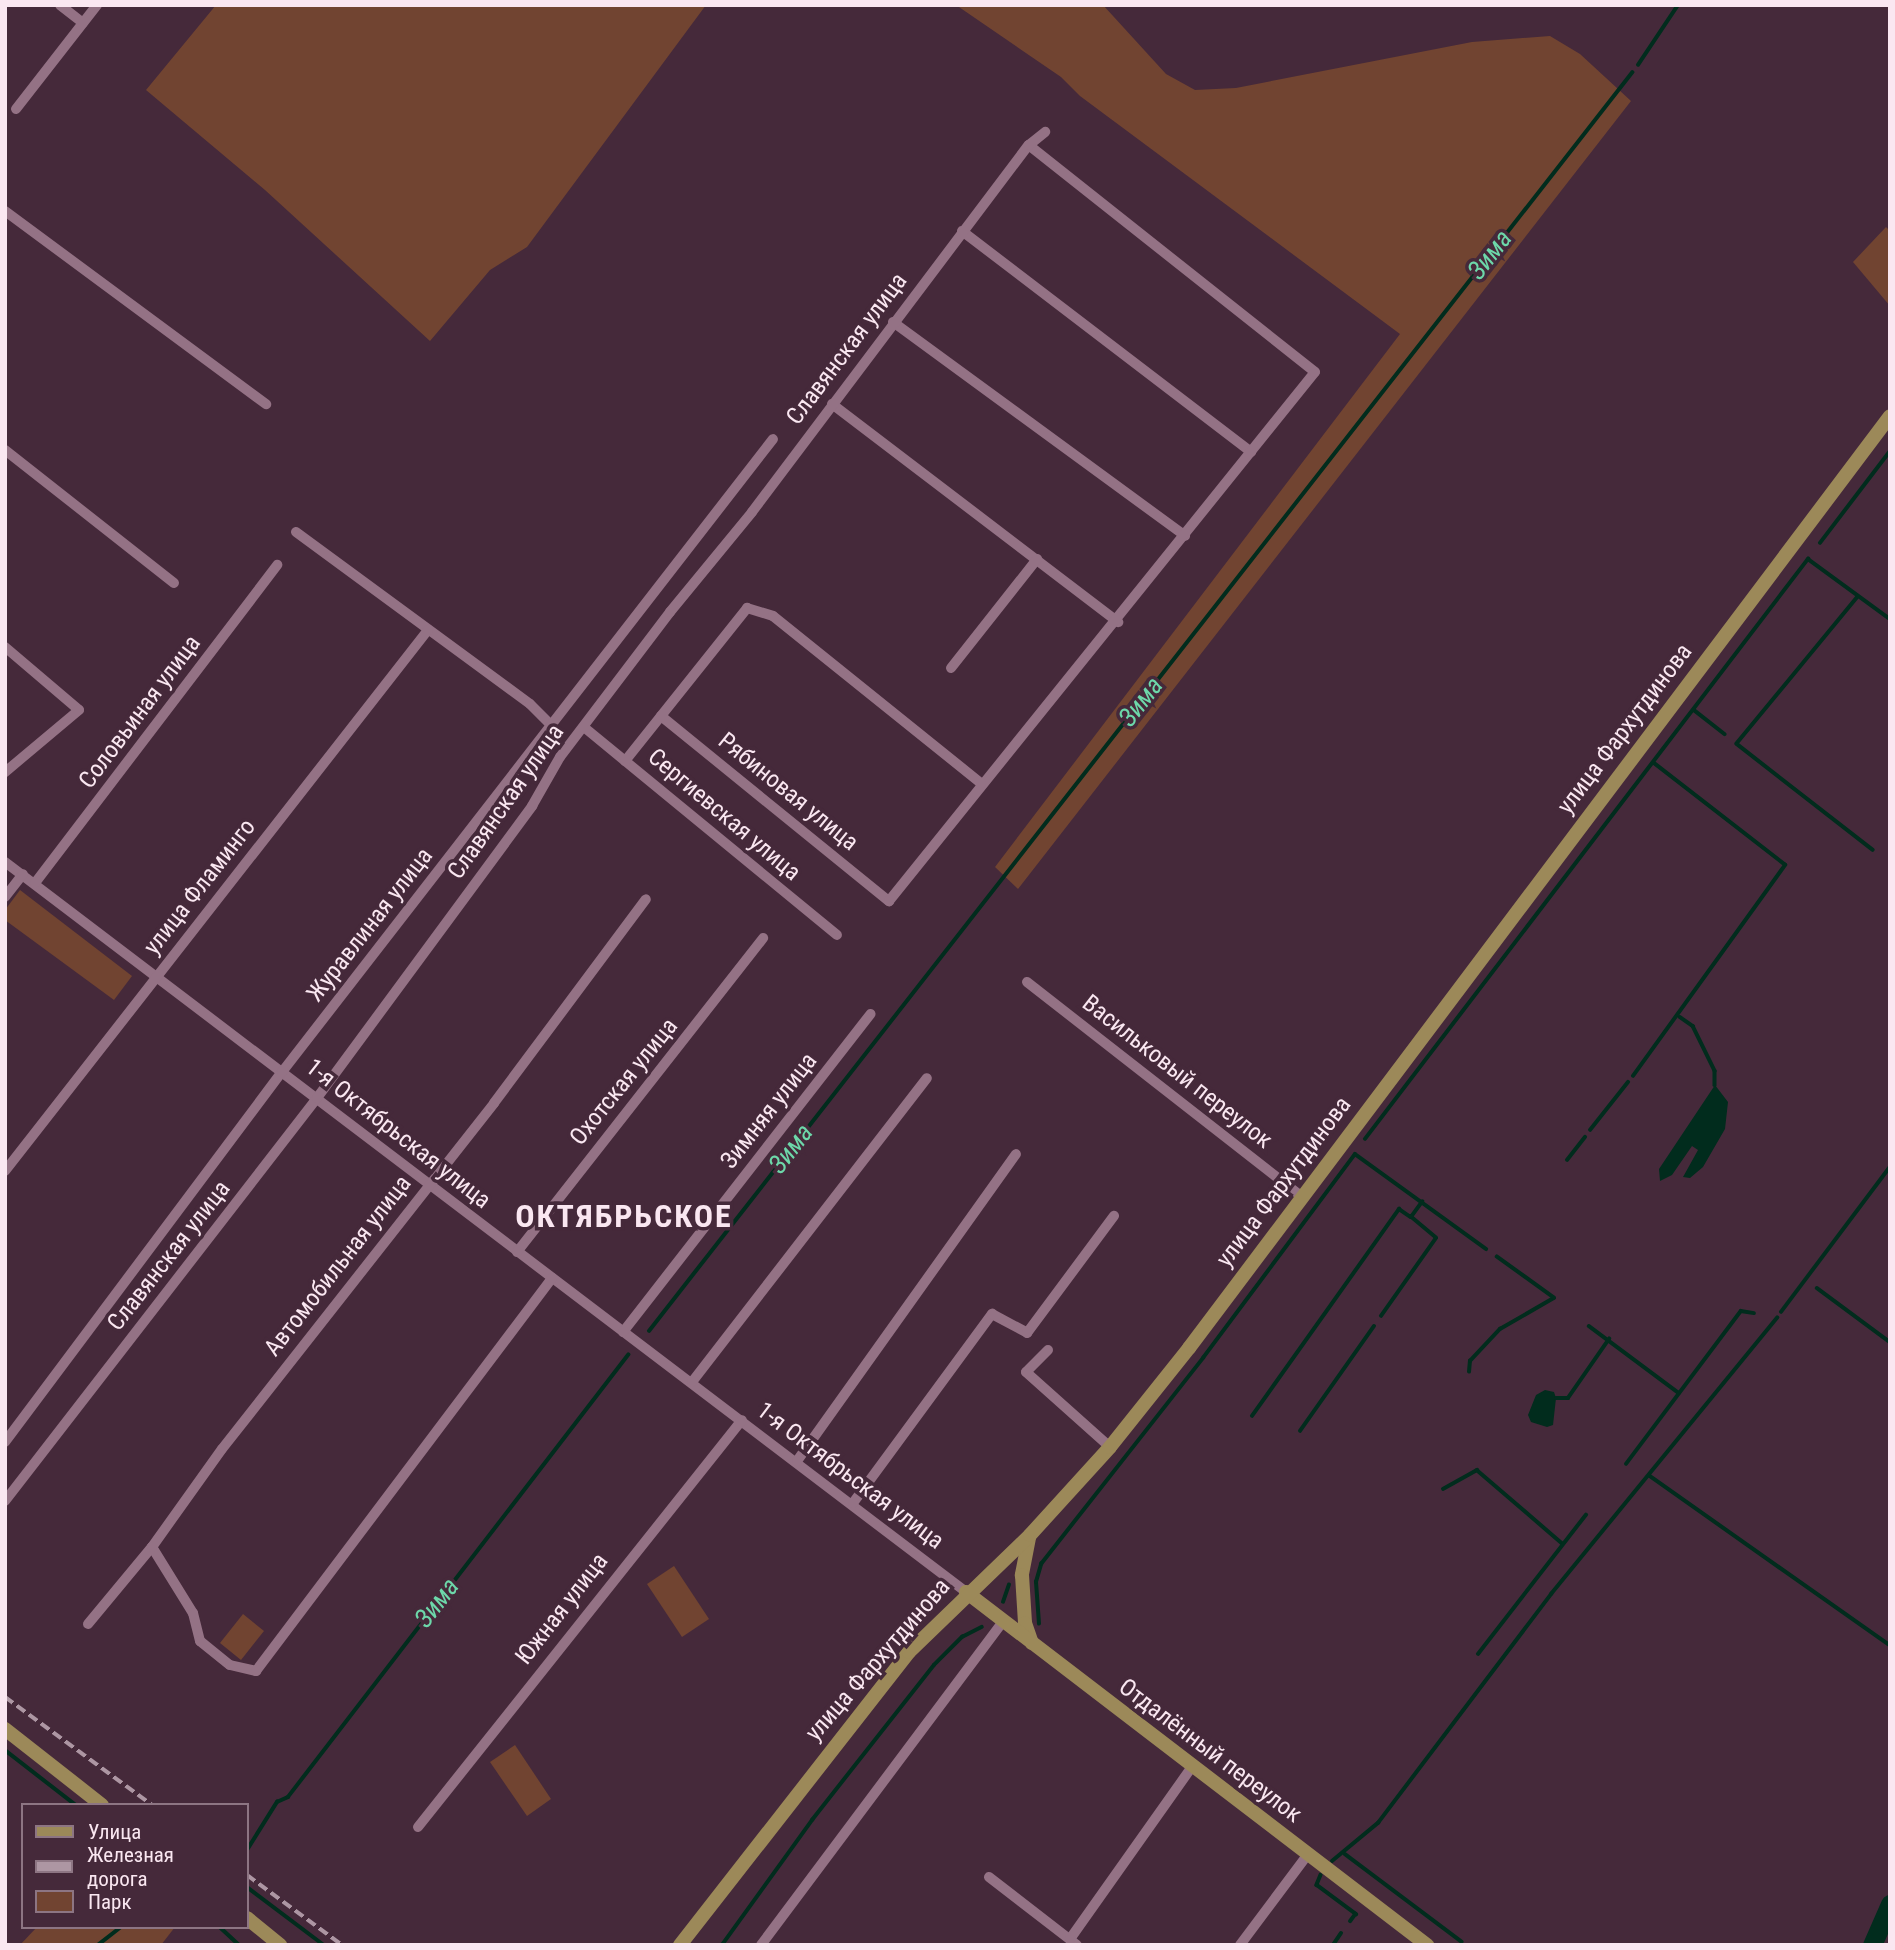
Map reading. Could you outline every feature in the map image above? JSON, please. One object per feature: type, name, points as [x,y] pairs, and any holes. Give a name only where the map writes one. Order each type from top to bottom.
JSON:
[{"type":"main road","name":"улица Фархутдинова","points":[[680,1945],[853,1719],[966,1592],[1030,1535],[1110,1447],[1890,416]]},
{"type":"main road","points":[[1030,1535],[1023,1575],[1026,1623],[1032,1643]]},
{"type":"main road","name":"Отдалённый переулок","points":[[966,1592],[1427,1945]]},
{"type":"main road","points":[[5,1729],[99,1803]]},
{"type":"main road","points":[[248,1918],[281,1945]]},
{"type":"street","points":[[60,5],[83,23]]},
{"type":"street","points":[[16,109],[97,5]]},
{"type":"street","name":"Славянская улица","points":[[5,1500],[317,1098],[585,728],[962,231],[1029,145],[1045,132]]},
{"type":"street","points":[[625,761],[747,608],[774,616],[981,783],[1118,622],[1315,372],[1029,145]]},
{"type":"street","points":[[5,211],[266,404]]},
{"type":"street","points":[[962,231],[1251,452]]},
{"type":"street","points":[[893,322],[1185,536]]},
{"type":"street","points":[[832,404],[1118,622]]},
{"type":"street","name":"Журавлиная улица","points":[[5,1442],[282,1072],[773,439]]},
{"type":"street","points":[[5,450],[174,583]]},
{"type":"street","points":[[296,532],[530,704],[551,725]]},
{"type":"street","points":[[951,668],[1037,559]]},
{"type":"street","name":"Соловьиная улица","points":[[35,883],[277,565]]},
{"type":"street","name":"улица Фламинго","points":[[5,1171],[428,629]]},
{"type":"street","points":[[5,647],[79,710],[5,772]]},
{"type":"street","name":"Рябиновая улица","points":[[661,716],[889,901],[981,783]]},
{"type":"street","name":"Сергиевская улица","points":[[585,728],[836,935]]},
{"type":"street","name":"1-я Октябрьская улица","points":[[5,862],[157,975],[517,1252],[853,1503],[966,1592]]},
{"type":"street","points":[[5,897],[23,874]]},
{"type":"street","name":"Автомобильная улица","points":[[88,1624],[152,1547],[222,1449],[428,1183],[494,1103],[646,899]]},
{"type":"street","name":"Охотская улица","points":[[517,1252],[763,938]]},
{"type":"street","name":"Васильковый переулок","points":[[1027,982],[1301,1196]]},
{"type":"street","name":"Зимняя улица","points":[[623,1332],[871,1014]]},
{"type":"street","points":[[692,1382],[927,1078]]},
{"type":"street","points":[[797,1461],[1016,1154]]},
{"type":"street","points":[[853,1503],[992,1314],[1027,1333],[1114,1216]]},
{"type":"street","points":[[152,1547],[193,1613],[200,1641],[230,1665],[256,1671],[552,1278]]},
{"type":"street","points":[[1048,1350],[1026,1371],[1110,1447]]},
{"type":"street","name":"Южная улица","points":[[418,1827],[742,1420]]},
{"type":"street","points":[[761,1945],[1003,1621]]},
{"type":"street","points":[[989,1877],[1074,1942],[1193,1765]]},
{"type":"street","points":[[1240,1945],[1308,1854]]},
{"type":"green space","points":[[216,5],[706,5],[527,247],[490,270],[430,341],[265,190],[146,90]]},
{"type":"green space","points":[[956,5],[1103,5],[1166,74],[1195,90],[1236,88],[1472,42],[1550,36],[1580,54],[1631,101],[1018,889],[995,867],[1400,334],[1080,96],[1061,77]]},
{"type":"green space","points":[[1886,227],[1890,231],[1890,306],[1853,262]]},
{"type":"green space","points":[[20,890],[132,976],[114,1000],[5,920],[5,910]]},
{"type":"green space","points":[[674,1566],[709,1619],[682,1637],[647,1584]]},
{"type":"green space","points":[[243,1614],[264,1631],[241,1660],[220,1643]]},
{"type":"green space","points":[[515,1745],[551,1799],[527,1816],[490,1762]]},
{"type":"green space","points":[[35,1929],[173,1929],[161,1945],[20,1945]]},
{"type":"shaded area","points":[[1715,1085],[1728,1102],[1725,1129],[1703,1167],[1690,1178],[1683,1177],[1698,1150],[1692,1146],[1672,1175],[1660,1181],[1659,1169]]},
{"type":"shaded area","points":[[1545,1390],[1554,1392],[1556,1398],[1553,1425],[1547,1427],[1531,1422],[1528,1415],[1536,1395]]},
{"type":"waterway","name":"Зима","points":[[1638,65],[1678,5]]},
{"type":"waterway","name":"Зима","points":[[649,1331],[1632,73]]},
{"type":"waterway","points":[[1820,543],[1890,451]]},
{"type":"waterway","points":[[1365,1139],[1808,559],[1890,619]]},
{"type":"waterway","points":[[1858,597],[1737,744],[1873,850]]},
{"type":"waterway","points":[[1694,710],[1725,734]]},
{"type":"waterway","points":[[1633,1076],[1785,865],[1655,764]]},
{"type":"waterway","points":[[1680,1017],[1693,1026],[1715,1071],[1715,1085]]},
{"type":"waterway","points":[[1590,1130],[1628,1082]]},
{"type":"waterway","points":[[1567,1160],[1585,1137]]},
{"type":"waterway","points":[[1039,1624],[1036,1582],[1041,1564],[1203,1358],[1355,1154],[1486,1249]]},
{"type":"waterway","points":[[1781,1312],[1890,1167]]},
{"type":"waterway","points":[[1252,1416],[1399,1209],[1411,1217],[1422,1202]]},
{"type":"waterway","points":[[1381,1316],[1436,1238],[1411,1217]]},
{"type":"waterway","points":[[1469,1372],[1470,1361],[1500,1329],[1554,1298],[1497,1257]]},
{"type":"waterway","points":[[1817,1288],[1890,1342]]},
{"type":"waterway","points":[[1626,1464],[1741,1311],[1754,1313]]},
{"type":"waterway","points":[[1332,1861],[1378,1823],[1551,1594],[1777,1318]]},
{"type":"waterway","points":[[1300,1431],[1374,1326]]},
{"type":"waterway","points":[[1589,1326],[1679,1393]]},
{"type":"waterway","points":[[1556,1398],[1568,1398],[1609,1339]]},
{"type":"waterway","name":"Зима","points":[[248,1848],[277,1802],[288,1797],[628,1355]]},
{"type":"waterway","points":[[1443,1489],[1477,1470],[1563,1544]]},
{"type":"waterway","points":[[1650,1476],[1890,1645]]},
{"type":"waterway","points":[[1478,1654],[1586,1515]]},
{"type":"waterway","points":[[1003,1602],[1009,1585]]},
{"type":"waterway","points":[[722,1945],[812,1820],[934,1665],[962,1637],[982,1627]]},
{"type":"waterway","points":[[5,1750],[73,1803]]},
{"type":"waterway","points":[[1345,1854],[1462,1942]]},
{"type":"waterway","points":[[1321,1875],[1317,1885],[1356,1914],[1351,1921]]},
{"type":"waterway","points":[[248,1888],[324,1945]]},
{"type":"waterway","points":[[1872,1945],[1890,1904]]},
{"type":"waterway","name":"Зима","points":[[98,1945],[118,1929]]},
{"type":"waterway","points":[[222,1929],[239,1945]]},
{"type":"waterway","points":[[1333,1945],[1341,1933]]},
{"type":"railway","points":[[5,1697],[149,1803]]},
{"type":"railway","points":[[248,1876],[342,1945]]},
{"type":"district","name":"ОКТЯБРЬСКОЕ","points":[[624,1216]]}]
